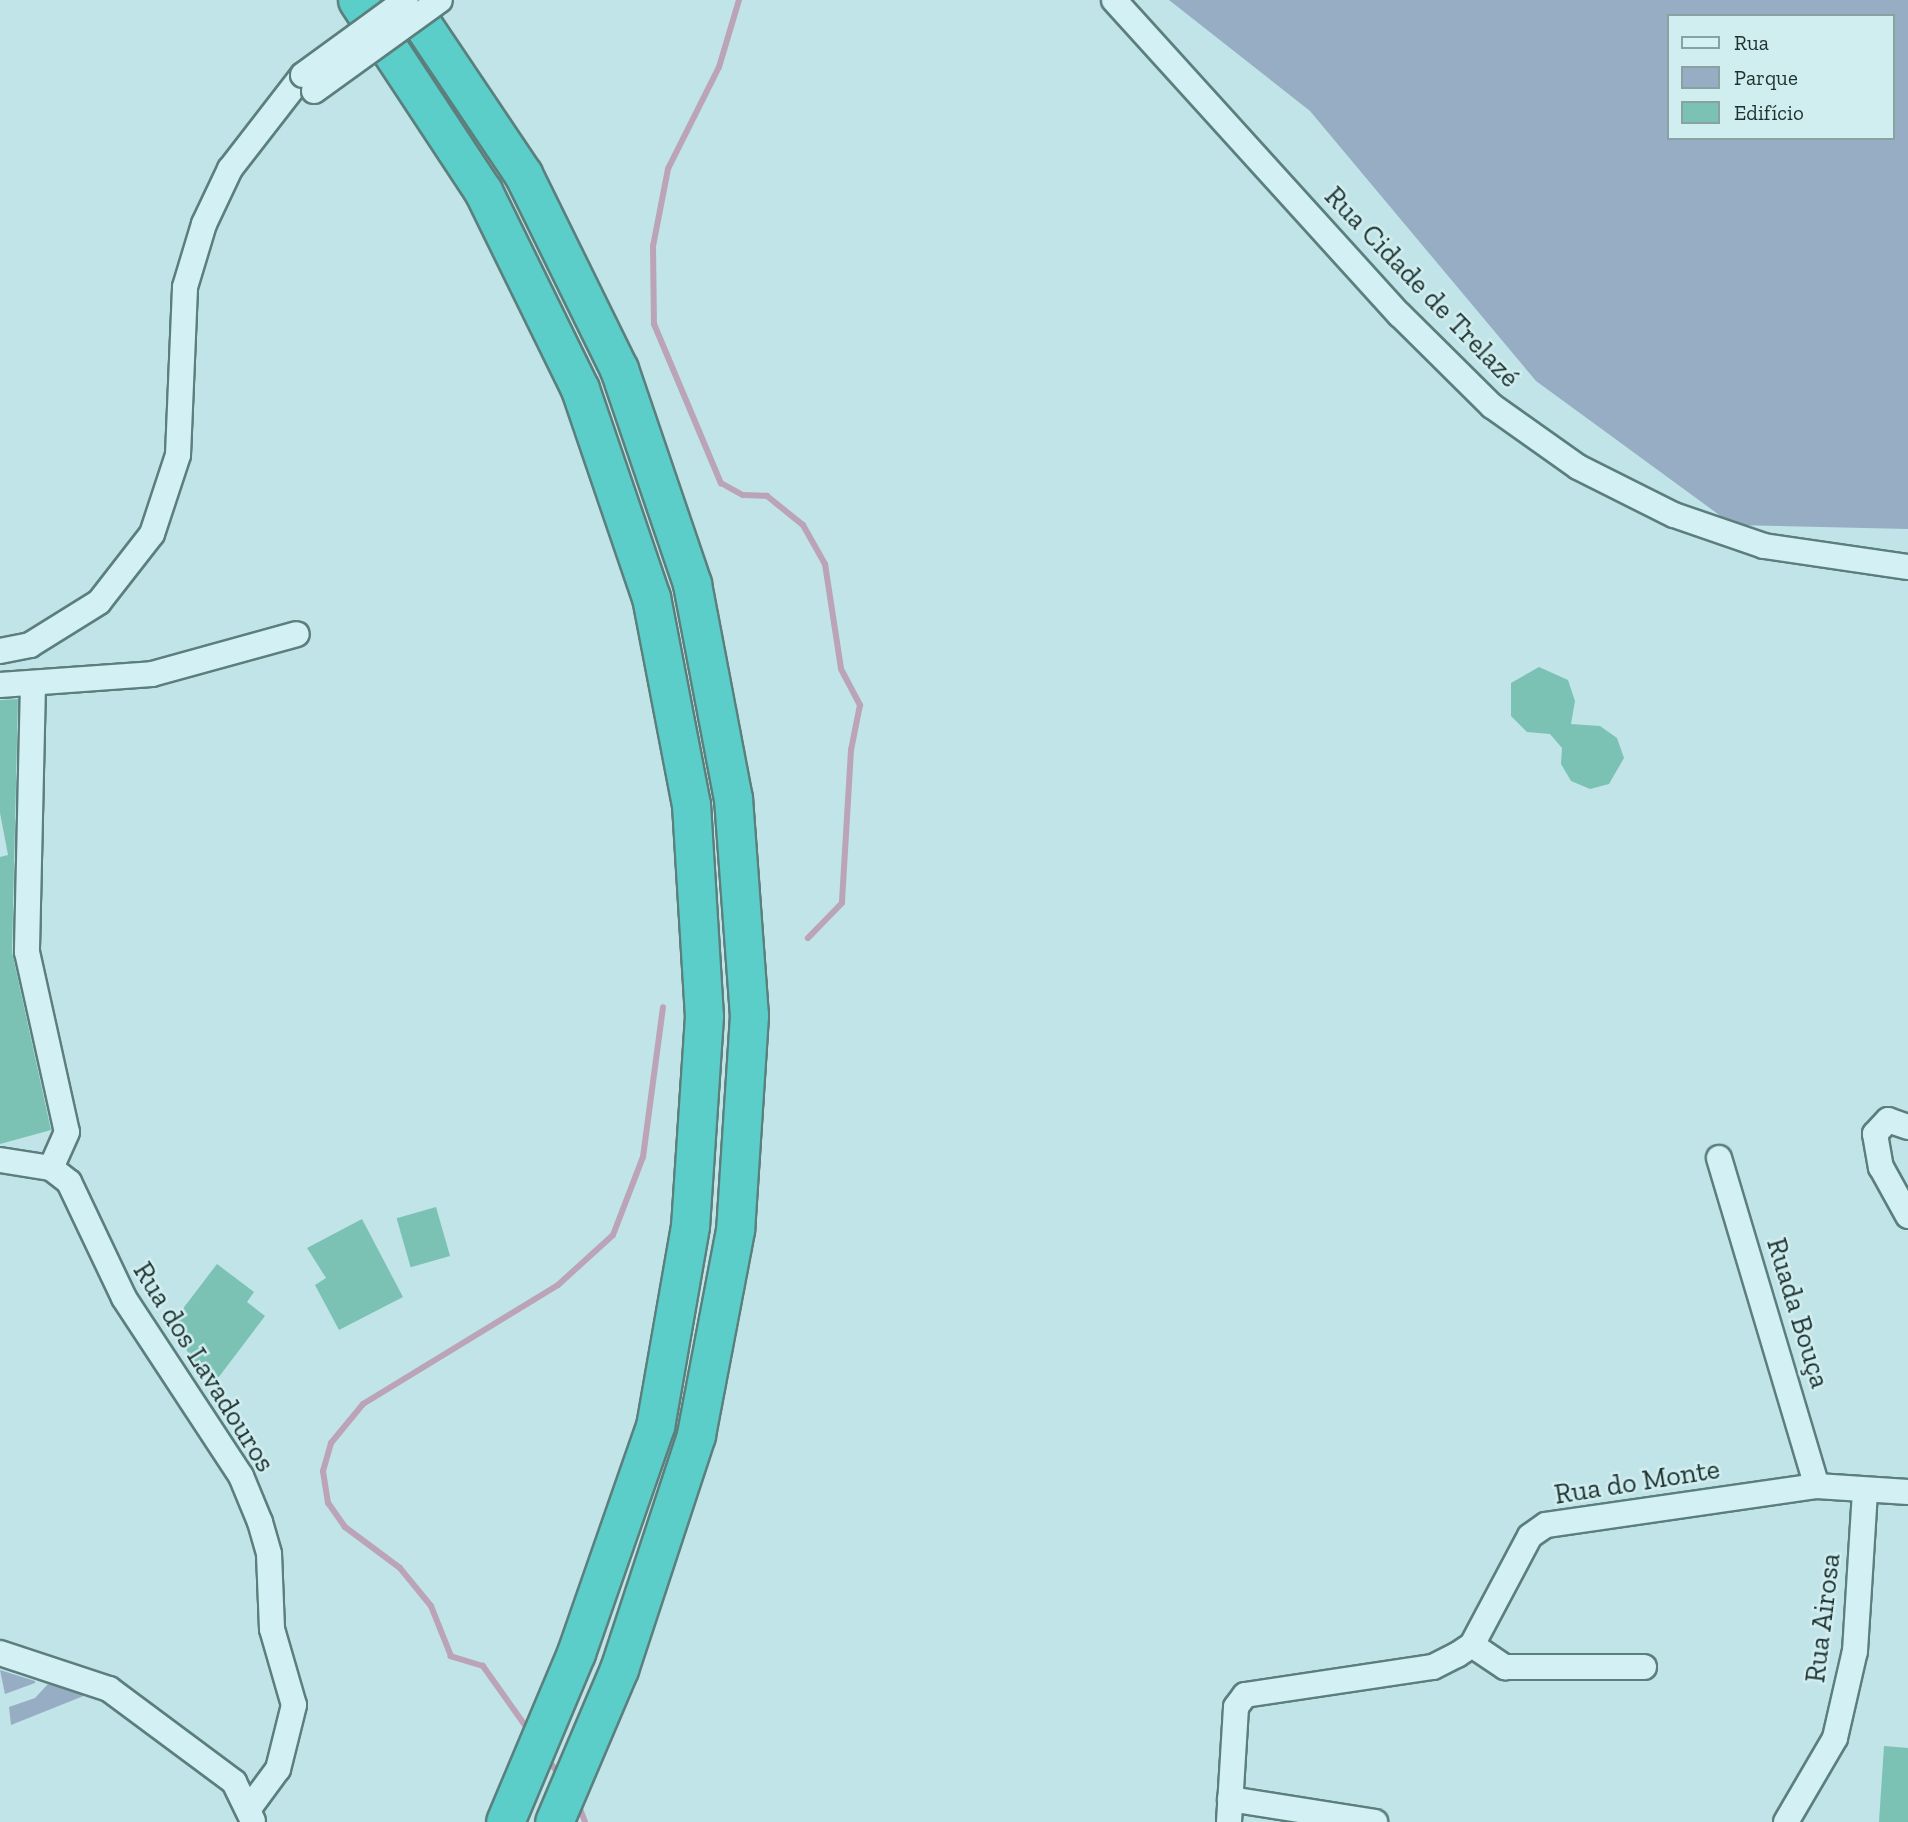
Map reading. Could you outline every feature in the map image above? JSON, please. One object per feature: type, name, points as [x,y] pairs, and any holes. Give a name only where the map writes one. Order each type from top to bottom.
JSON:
[{"type":"highway","points":[[357,0],[483,191],[580,389],[651,597],[691,804],[704,1016],[690,1226],[655,1426],[576,1653],[505,1822]]},
{"type":"highway","points":[[406,0],[523,174],[619,369],[692,584],[733,798],[749,1016],[735,1230],[696,1435],[619,1669],[554,1822]]},
{"type":"street","points":[[0,651],[34,642],[99,602],[152,534],[178,455],[185,287],[230,169],[283,107],[406,0]]},
{"type":"street","points":[[309,83],[440,0]]},
{"type":"street","name":"Rua Cidade de Trelazé","points":[[1114,0],[1400,315],[1492,407],[1578,467],[1674,515],[1764,546],[1908,567]]},
{"type":"street","points":[[0,685],[152,674],[297,634]]},
{"type":"street","points":[[0,1160],[51,1168],[68,1132],[27,952],[33,684]]},
{"type":"street","points":[[1908,1127],[1888,1120],[1880,1125],[1881,1167],[1908,1216]]},
{"type":"street","name":"Ruada Bouça","points":[[1719,1158],[1817,1486]]},
{"type":"street","name":"Rua dos Lavadouros","points":[[51,1168],[82,1203],[124,1298],[241,1476],[270,1553],[272,1629],[294,1706],[278,1769],[252,1814]]},
{"type":"street","name":"Rua do Monte","points":[[1472,1645],[1530,1536],[1546,1525],[1817,1486],[1908,1492]]},
{"type":"street","name":"Rua Airosa","points":[[1786,1822],[1838,1726],[1855,1651],[1865,1491]]},
{"type":"street","points":[[1375,1822],[1230,1810],[1236,1707],[1245,1695],[1433,1667],[1472,1645],[1505,1667],[1644,1667]]},
{"type":"street","points":[[3,1654],[109,1689],[212,1762],[252,1814]]},
{"type":"green space","points":[[1169,0],[1908,0],[1908,529],[1733,525],[1536,381],[1310,111]]},
{"type":"green space","points":[[0,1670],[35,1681],[35,1683],[5,1694]]},
{"type":"green space","points":[[48,1684],[86,1695],[11,1725],[9,1707],[35,1698]]},
{"type":"building","points":[[1539,667],[1568,680],[1575,701],[1571,724],[1600,726],[1617,738],[1624,758],[1609,784],[1590,789],[1571,781],[1561,764],[1562,748],[1550,734],[1527,732],[1511,716],[1511,683]]},
{"type":"building","points":[[18,699],[12,952],[51,1130],[0,1144],[0,857],[8,855],[0,813],[0,700]]},
{"type":"building","points":[[436,1207],[450,1256],[411,1267],[397,1218]]},
{"type":"building","points":[[362,1219],[403,1297],[339,1330],[315,1285],[326,1278],[307,1248]]},
{"type":"building","points":[[217,1264],[254,1292],[247,1302],[265,1316],[215,1382],[194,1366],[185,1346],[191,1337],[172,1323]]},
{"type":"building","points":[[1884,1746],[1908,1748],[1908,1822],[1879,1822]]},
{"type":"waterway","points":[[739,0],[719,67],[668,169],[653,246],[654,324],[721,483],[743,495],[767,496],[803,525],[825,564],[841,669],[860,705],[851,750],[842,903],[808,938]]},
{"type":"waterway","points":[[529,1731],[483,1666],[451,1656],[431,1606],[400,1568],[345,1527],[328,1503],[323,1471],[331,1443],[363,1404],[558,1285],[613,1235],[643,1157],[663,1007]]},
{"type":"waterway","points":[[547,1758],[561,1777]]},
{"type":"waterway","points":[[577,1801],[585,1822]]}]
